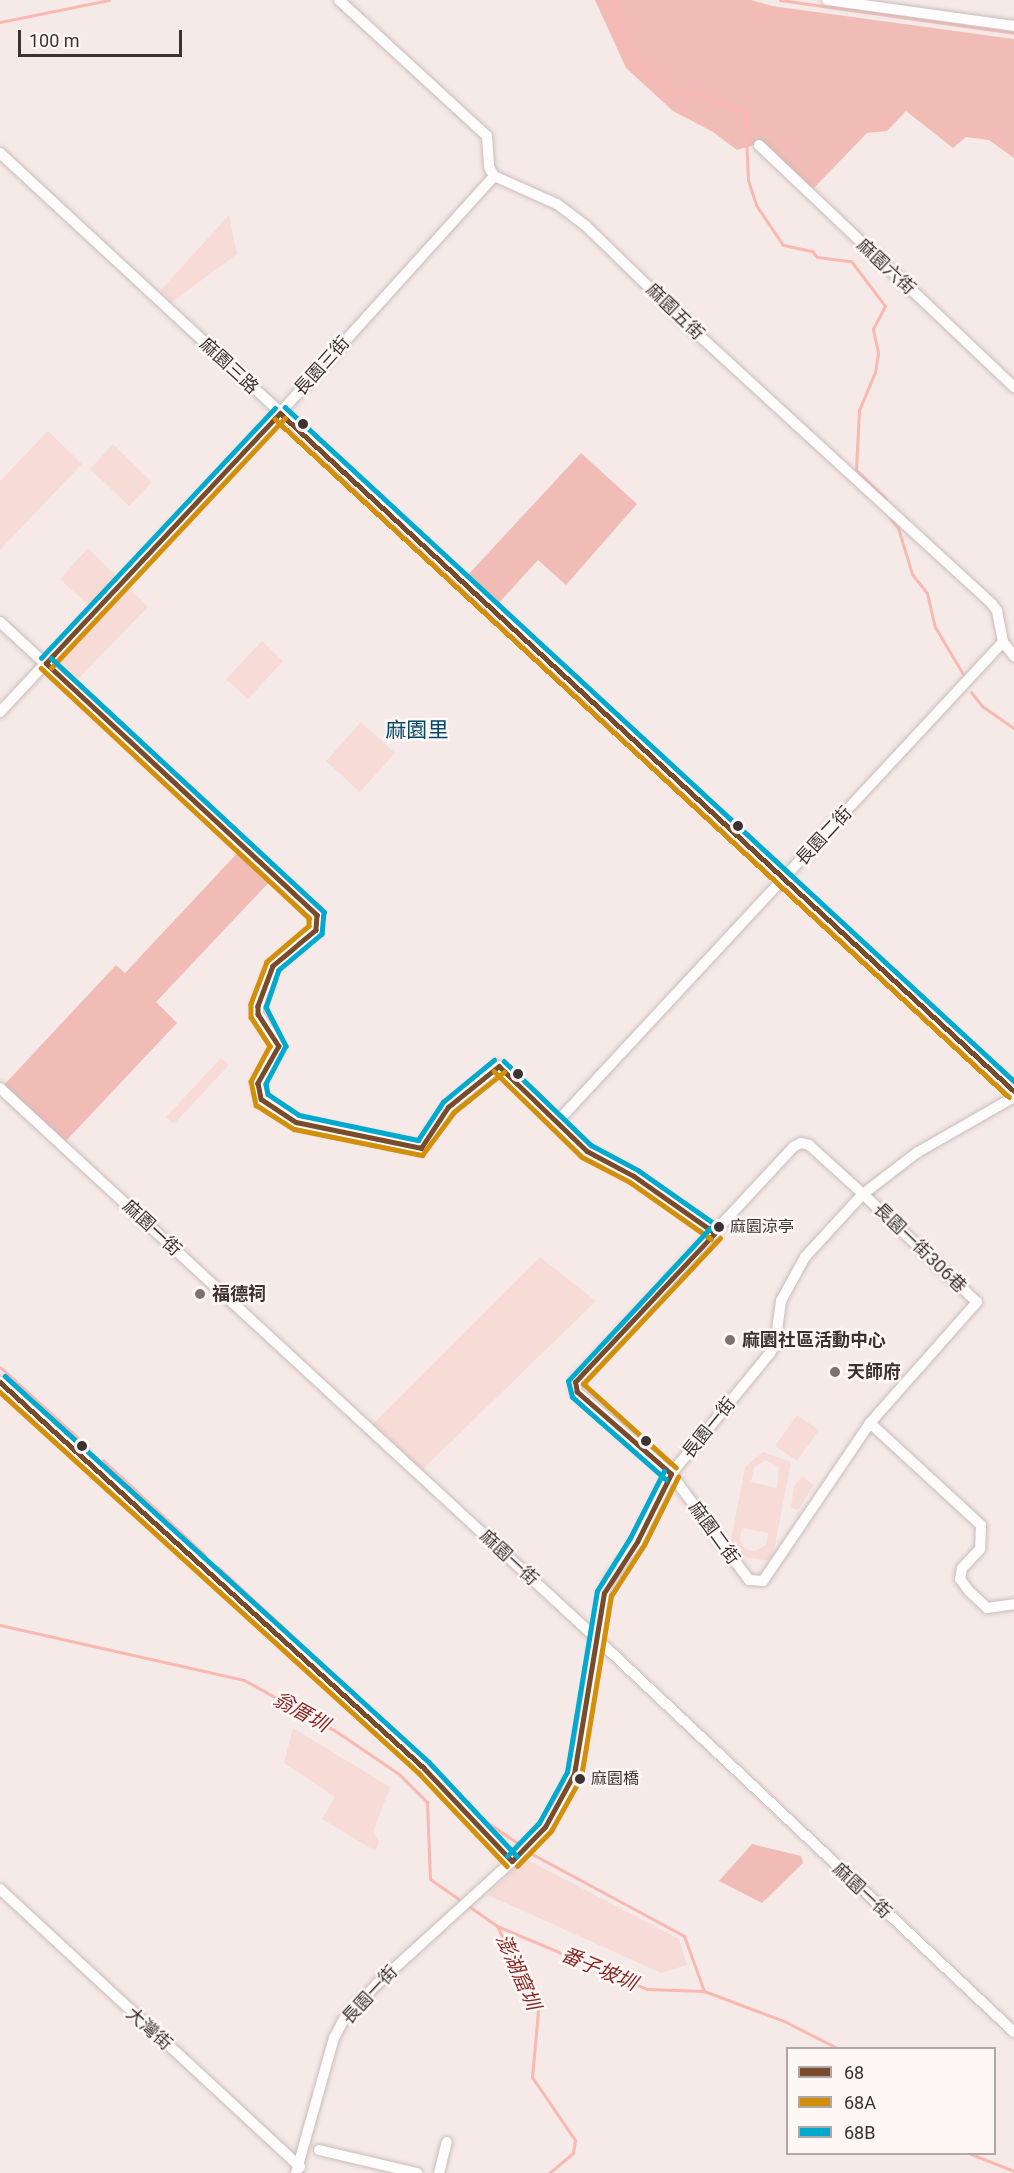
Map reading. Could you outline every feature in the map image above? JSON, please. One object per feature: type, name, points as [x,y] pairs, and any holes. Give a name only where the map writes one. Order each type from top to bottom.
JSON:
[{"type":"street","points":[[339,0],[487,136],[489,166],[494,176]]},
{"type":"street","points":[[827,0],[1014,26]]},
{"type":"street","name":"麻園六街","points":[[759,145],[1014,387]]},
{"type":"street","name":"麻園三路","points":[[0,153],[783,880],[1014,1091]]},
{"type":"street","name":"長園三街","points":[[0,712],[280,413],[494,176]]},
{"type":"street","name":"麻園五街","points":[[494,176],[557,204],[586,226],[691,328],[992,604],[997,611],[1003,642]]},
{"type":"street","points":[[0,622],[317,915],[316,930],[273,966],[258,1006],[258,1014],[279,1046],[258,1083],[261,1099],[296,1122],[422,1148],[448,1107],[499,1066],[587,1151],[634,1176],[715,1233]]},
{"type":"street","points":[[1003,642],[1014,656]]},
{"type":"street","name":"長園二街","points":[[557,1122],[1003,642]]},
{"type":"street","name":"麻園一街","points":[[0,1088],[596,1638],[1014,2032]]},
{"type":"street","name":"長園一街","points":[[299,2171],[334,2038],[344,2019],[545,1827],[574,1774],[596,1638],[610,1579],[637,1542],[671,1474],[775,1345],[781,1301],[805,1257],[863,1194],[942,1135],[1014,1097]]},
{"type":"street","name":"長園一街306巷","points":[[715,1233],[794,1147],[801,1143],[809,1145],[976,1302],[870,1424]]},
{"type":"street","name":"麻園二街","points":[[715,1233],[575,1382],[577,1392],[671,1474],[749,1580],[763,1581],[870,1424]]},
{"type":"street","points":[[0,1382],[424,1768],[512,1861]]},
{"type":"street","points":[[870,1424],[981,1525],[980,1549],[962,1568],[960,1579],[969,1591],[987,1608],[1014,1604]]},
{"type":"street","name":"大灣街","points":[[0,1889],[299,2171]]},
{"type":"street","points":[[440,2173],[447,2142]]},
{"type":"street","points":[[319,2150],[370,2168],[417,2173]]},
{"type":"shaded area","points":[[595,0],[751,0],[772,6],[1014,39],[1014,158],[989,140],[966,137],[953,148],[906,111],[887,131],[867,133],[810,192],[764,142],[737,150],[713,132],[673,111],[626,68]]},
{"type":"shaded area","points":[[229,215],[237,254],[172,302],[160,291]]},
{"type":"shaded area","points":[[48,431],[82,464],[0,550],[0,481]]},
{"type":"shaded area","points":[[113,444],[152,482],[129,506],[90,469]]},
{"type":"shaded area","points":[[581,453],[637,504],[566,585],[538,560],[498,604],[467,576]]},
{"type":"shaded area","points":[[88,548],[117,577],[89,606],[60,579]]},
{"type":"shaded area","points":[[126,585],[148,607],[77,680],[54,658]]},
{"type":"shaded area","points":[[262,641],[283,661],[248,699],[226,679]]},
{"type":"shaded area","points":[[361,722],[395,753],[360,792],[326,761]]},
{"type":"shaded area","points":[[242,848],[273,878],[156,1002],[177,1023],[64,1143],[3,1086],[116,965],[125,973]]},
{"type":"shaded area","points":[[221,1058],[229,1065],[174,1124],[166,1117]]},
{"type":"shaded area","points":[[540,1257],[596,1301],[421,1471],[371,1426]]},
{"type":"shaded area","points":[[797,1415],[819,1430],[797,1461],[775,1446]]},
{"type":"shaded area","points":[[763,1452],[791,1462],[772,1561],[743,1557],[731,1540],[745,1467]],"holes":[[[765,1460],[779,1467],[777,1488],[751,1482],[754,1468]],[[742,1528],[768,1533],[766,1545],[754,1551],[745,1549],[740,1540]]]},
{"type":"shaded area","points":[[802,1476],[814,1485],[798,1510],[791,1508],[794,1486]]},
{"type":"shaded area","points":[[293,1728],[390,1787],[373,1832],[379,1842],[375,1851],[322,1819],[335,1797],[284,1763]]},
{"type":"shaded area","points":[[752,1844],[801,1856],[803,1863],[762,1903],[719,1881]]},
{"type":"shaded area","points":[[524,1858],[679,1939],[687,1965],[661,1973],[488,1895]]},
{"type":"waterway","points":[[0,22],[109,0]]},
{"type":"waterway","points":[[601,0],[633,69],[640,68]]},
{"type":"waterway","points":[[611,0],[640,68],[668,93],[684,90],[745,112],[748,180],[756,205],[783,245],[812,251],[817,257],[851,261],[885,306],[873,329],[878,353],[875,372],[859,410],[856,470],[886,499]]},
{"type":"waterway","points":[[780,0],[1014,33]]},
{"type":"waterway","points":[[891,519],[898,528],[912,574],[927,593],[935,627],[963,674]]},
{"type":"waterway","points":[[971,692],[982,706],[1014,728]]},
{"type":"waterway","points":[[0,1367],[89,1448]]},
{"type":"waterway","points":[[103,1460],[205,1555]]},
{"type":"waterway","points":[[218,1567],[402,1738],[482,1819],[516,1842]]},
{"type":"waterway","name":"翁厝圳","points":[[0,1625],[244,1680],[334,1730],[399,1774],[427,1802],[430,1879],[497,1926],[647,1989],[704,1991],[784,2021],[835,2047]]},
{"type":"waterway","points":[[532,1854],[684,1936],[704,1991]]},
{"type":"waterway","name":"澎湖窟圳","points":[[498,1928],[538,2011],[532,2077],[575,2140],[573,2153],[549,2173]]},
{"type":"waterway","name":"番子坡圳","points":[[974,2155],[1014,2171]]},
{"type":"transit line","name":"68B","points":[[285,407],[1014,1081]]},
{"type":"transit line","name":"68B","points":[[41,658],[275,408]]},
{"type":"transit line","name":"68","points":[[280,413],[1014,1091]]},
{"type":"transit line","name":"68","points":[[46,663],[280,413]]},
{"type":"transit line","name":"68A","points":[[51,668],[285,418]]},
{"type":"transit line","name":"68A","points":[[275,419],[1009,1097]]},
{"type":"transit line","name":"68B","points":[[51,658],[324,912],[322,934],[279,970],[266,1007],[286,1046],[266,1084],[268,1094],[299,1115],[418,1140],[443,1102],[494,1060]]},
{"type":"transit line","name":"68","points":[[46,663],[317,915],[316,930],[273,966],[258,1006],[258,1014],[279,1046],[258,1083],[261,1099],[296,1122],[421,1148],[448,1107],[499,1066]]},
{"type":"transit line","name":"68A","points":[[41,668],[309,918],[309,926],[267,962],[251,1004],[251,1017],[270,1046],[251,1081],[256,1105],[294,1129],[422,1155],[454,1112],[504,1072]]},
{"type":"transit line","name":"68B","points":[[504,1061],[591,1145],[638,1170],[719,1227]]},
{"type":"transit line","name":"68","points":[[499,1066],[587,1151],[634,1176],[715,1233]]},
{"type":"transit line","name":"68A","points":[[494,1071],[582,1157],[630,1182],[711,1239]]},
{"type":"transit line","name":"68B","points":[[666,1480],[572,1397],[568,1381],[710,1228]]},
{"type":"transit line","name":"68","points":[[671,1474],[577,1392],[575,1382],[715,1233]]},
{"type":"transit line","name":"68A","points":[[676,1468],[583,1384],[720,1238]]},
{"type":"transit line","name":"68B","points":[[5,1376],[429,1762],[517,1856]]},
{"type":"transit line","name":"68","points":[[0,1382],[424,1768],[512,1861]]},
{"type":"transit line","name":"68A","points":[[0,1392],[419,1773],[507,1866]]},
{"type":"transit line","name":"68B","points":[[507,1856],[539,1823],[567,1772],[597,1591],[630,1538],[664,1471]]},
{"type":"transit line","name":"68","points":[[512,1861],[545,1827],[574,1774],[604,1593],[637,1542],[671,1474]]},
{"type":"transit line","name":"68A","points":[[517,1866],[551,1831],[581,1777],[611,1596],[644,1545],[678,1477]]},
{"type":"place","name":"麻園涼亭","points":[[719,1227]]},
{"type":"place","name":"福德祠","points":[[200,1294]]},
{"type":"place","name":"麻園社區活動中心","points":[[730,1340]]},
{"type":"place","name":"天師府","points":[[835,1372]]},
{"type":"place","name":"麻園橋","points":[[580,1779]]},
{"type":"district","name":"麻園里","points":[[417,730]]}]
